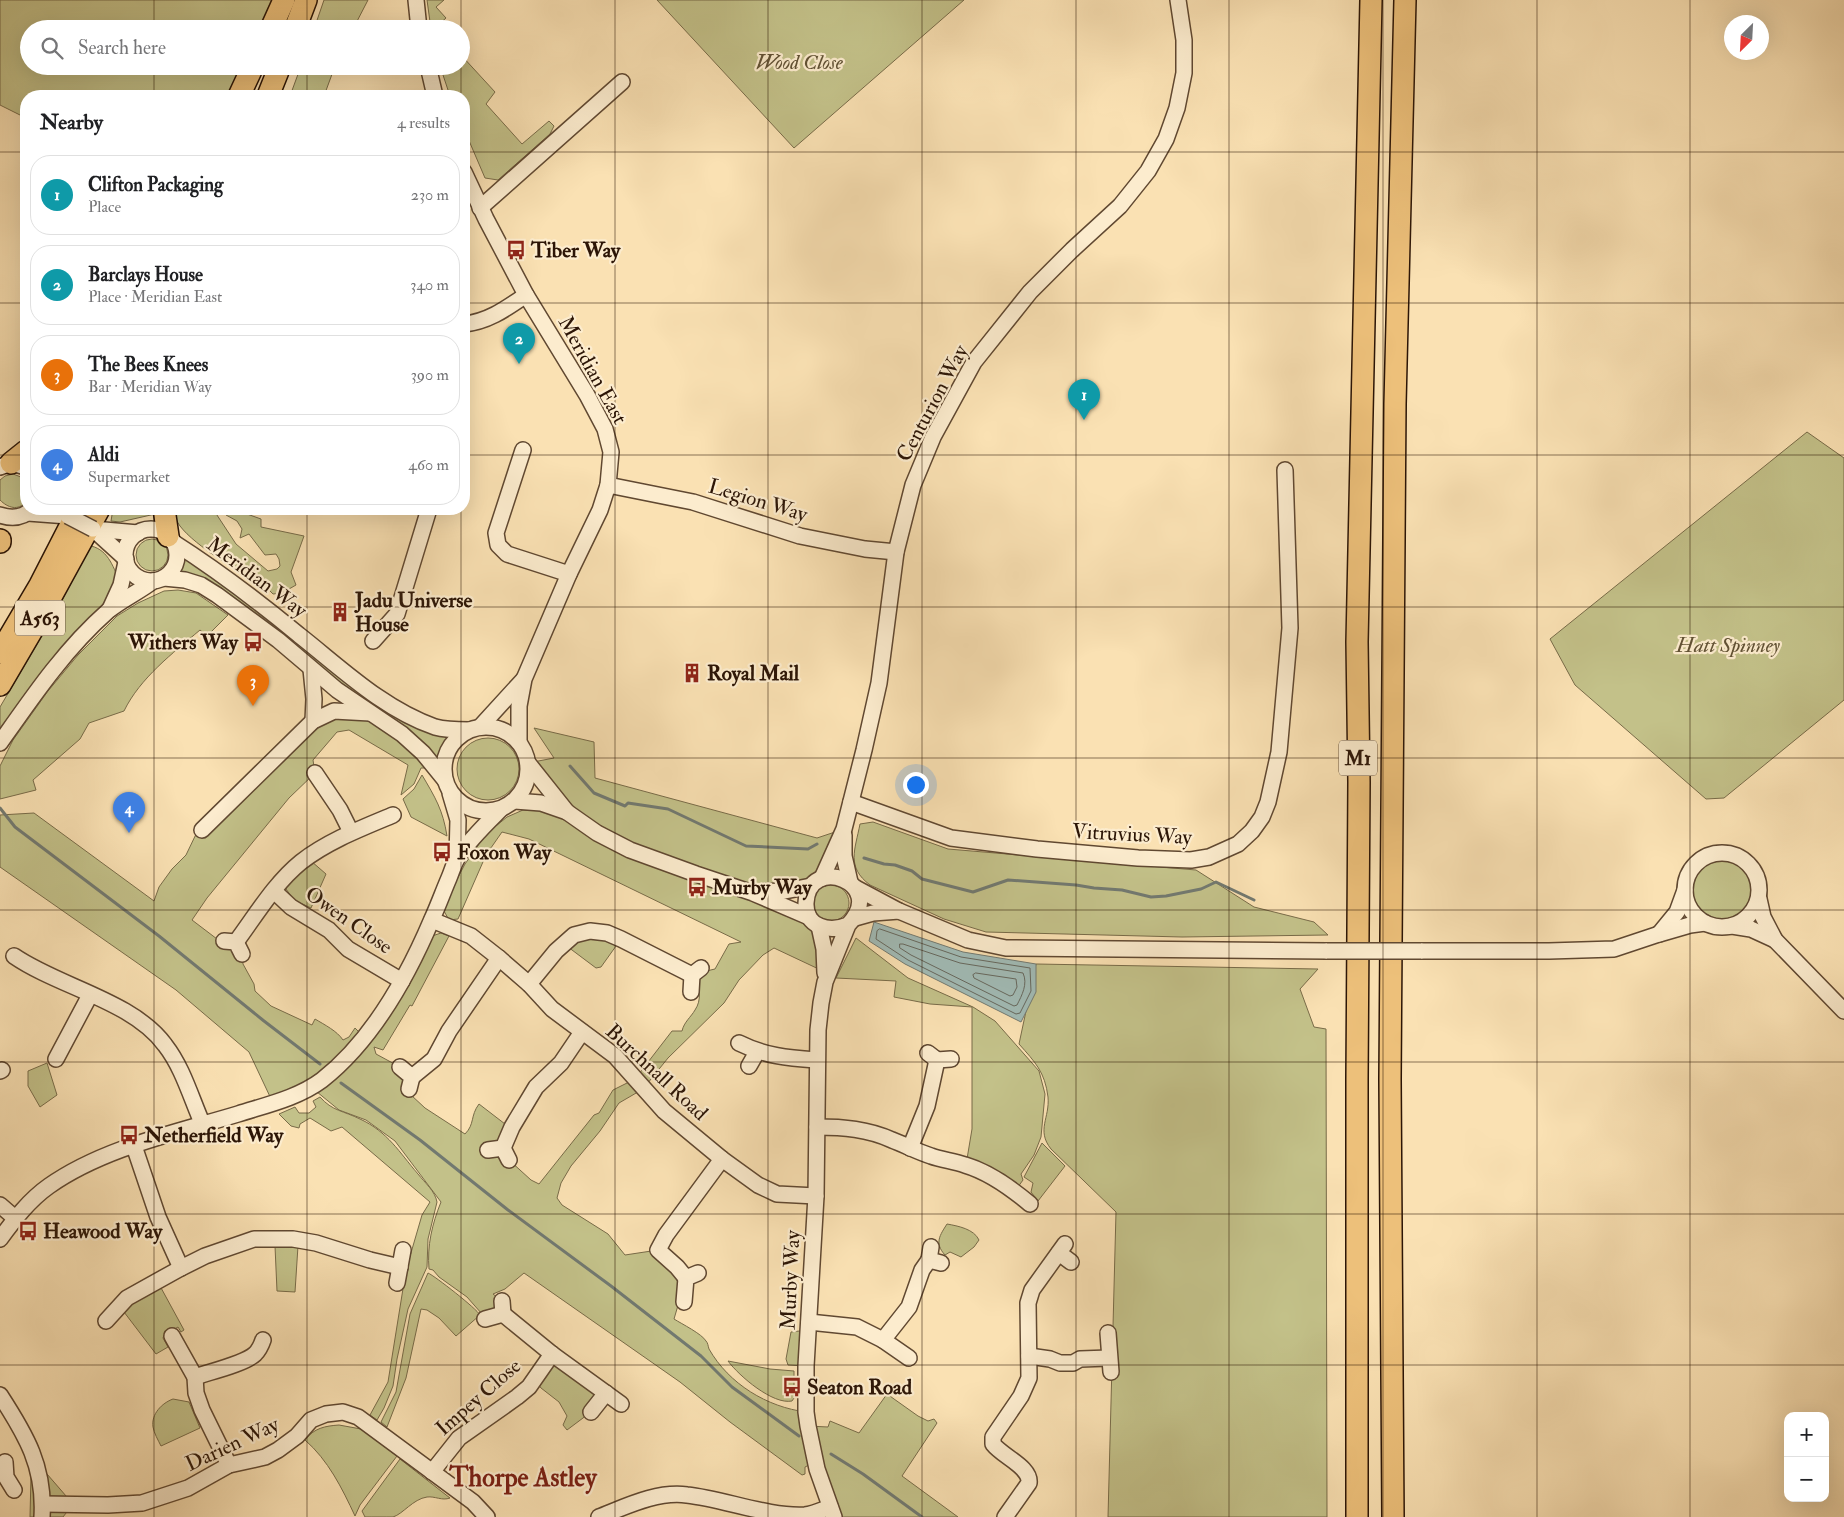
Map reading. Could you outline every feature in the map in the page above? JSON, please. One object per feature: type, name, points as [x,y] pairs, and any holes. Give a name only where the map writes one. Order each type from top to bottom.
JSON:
[{"type":"highway","points":[[277,20],[285,0]]},
{"type":"highway","points":[[299,20],[306,0]]},
{"type":"highway","name":"M1","points":[[1357,1517],[1359,792],[1357,642],[1371,0]]},
{"type":"highway","name":"M1","points":[[1393,1517],[1390,1069],[1395,413],[1405,0]]},
{"type":"highway","points":[[242,90],[250,75]]},
{"type":"highway","points":[[251,90],[257,75]]},
{"type":"highway","points":[[270,90],[276,75]]},
{"type":"highway","points":[[279,90],[283,75]]},
{"type":"highway","name":"A563","points":[[0,653],[40,585],[66,515]]},
{"type":"highway","points":[[165,515],[170,539]]},
{"type":"highway","name":"A563","points":[[0,685],[41,615],[100,526]]},
{"type":"street","points":[[416,0],[418,20]]},
{"type":"street","name":"Centurion Way","points":[[816,882],[844,829],[851,802],[879,683],[896,552],[913,485],[929,447],[974,362],[1030,292],[1120,206],[1148,171],[1166,139],[1177,108],[1184,73],[1184,40],[1178,0]]},
{"type":"street","points":[[430,75],[434,90]]},
{"type":"street","points":[[480,208],[622,82]]},
{"type":"street","name":"Meridian East","points":[[470,186],[526,295],[587,395],[605,429],[611,452],[608,485],[600,510],[569,574],[524,679],[519,706],[519,742]]},
{"type":"street","points":[[470,323],[495,315],[526,295]]},
{"type":"street","points":[[522,450],[496,533],[498,545],[507,554],[569,574]]},
{"type":"street","name":"Vitruvius Way","points":[[851,802],[951,838],[1037,850],[1191,860],[1209,857],[1238,844],[1252,831],[1262,817],[1268,802],[1279,752],[1290,628],[1285,470]]},
{"type":"street","name":"Legion Way","points":[[608,485],[693,502],[800,536],[865,549],[896,552]]},
{"type":"street","points":[[0,515],[13,518],[20,515]]},
{"type":"street","points":[[0,743],[44,680],[110,609],[172,570],[175,564],[177,553],[170,539],[152,530],[138,533],[100,526],[74,515]]},
{"type":"street","points":[[373,641],[397,614],[427,515]]},
{"type":"street","points":[[100,526],[133,573],[139,578],[158,579]]},
{"type":"street","points":[[110,609],[121,585],[128,544],[138,533]]},
{"type":"street","name":"Meridian Way","points":[[170,539],[242,590],[348,676],[402,712],[436,727],[475,729]]},
{"type":"street","name":"Meridian Way","points":[[158,579],[185,580],[217,595],[278,640],[311,669],[370,714],[402,734],[423,753],[447,785]]},
{"type":"street","points":[[311,669],[314,699],[313,720]]},
{"type":"street","name":"Meridian East","points":[[475,729],[524,679]]},
{"type":"street","points":[[202,830],[313,720],[334,712],[370,714]]},
{"type":"street","points":[[0,1239],[15,1218],[34,1199],[64,1177],[99,1158],[296,1095],[322,1080],[364,1038],[402,981],[432,920],[458,858],[501,809],[515,801],[527,780],[528,763],[525,752],[519,742],[502,730],[491,727],[475,729],[455,740],[446,755],[444,772],[458,820],[458,858]]},
{"type":"street","points":[[528,763],[567,812]]},
{"type":"street","points":[[315,773],[340,810],[351,832]]},
{"type":"street","points":[[447,785],[456,800],[466,807],[483,811],[501,809]]},
{"type":"street","points":[[515,801],[541,803],[567,812],[597,833],[630,850],[753,893],[829,930],[839,929],[851,921],[873,913],[899,912]]},
{"type":"street","name":"Owen Close","points":[[234,946],[274,891],[303,860],[351,832],[396,812]]},
{"type":"street","name":"Centurion Way","points":[[844,829],[844,856],[852,885]]},
{"type":"street","points":[[1660,934],[1677,912],[1685,890],[1687,876],[1695,864],[1707,855],[1721,852],[1738,856],[1751,866],[1757,876],[1763,917],[1775,940],[1844,1011]]},
{"type":"street","points":[[753,893],[785,891],[836,876],[899,912],[968,940],[1006,948],[1589,951],[1614,949],[1690,925],[1705,923]]},
{"type":"street","points":[[814,922],[806,907],[806,896],[816,882]]},
{"type":"street","points":[[851,921],[859,908],[859,897],[852,885]]},
{"type":"street","points":[[1685,890],[1686,900],[1690,909],[1705,923],[1718,927],[1732,926],[1751,929],[1775,940]]},
{"type":"street","name":"Owen Close","points":[[274,891],[292,906],[322,924],[354,953],[402,981]]},
{"type":"street","points":[[1732,926],[1749,916],[1759,899]]},
{"type":"street","name":"Burchnall Road","points":[[432,920],[471,936],[499,958],[529,984],[552,1009],[615,1056],[664,1111],[722,1159],[758,1185],[777,1194],[816,1196]]},
{"type":"street","name":"Murby Way","points":[[832,1512],[815,1462],[806,1412],[806,1366],[816,1196],[816,1060],[821,1003],[825,982],[851,921]]},
{"type":"street","name":"Murby Way","points":[[814,922],[824,949],[825,982]]},
{"type":"street","points":[[529,984],[556,951],[574,935],[590,931],[607,933],[697,971],[691,992]]},
{"type":"street","points":[[14,956],[52,978],[138,1018],[165,1044],[180,1070],[203,1124]]},
{"type":"street","points":[[400,1067],[411,1083],[434,1059],[449,1030],[499,958]]},
{"type":"street","points":[[56,1059],[90,995]]},
{"type":"street","points":[[500,1153],[528,1098],[536,1087],[561,1063],[582,1032]]},
{"type":"street","points":[[739,1043],[756,1052],[792,1059],[816,1060]]},
{"type":"street","points":[[749,1066],[756,1052]]},
{"type":"street","points":[[910,1148],[927,1106],[939,1057]]},
{"type":"street","points":[[817,1127],[845,1127],[869,1132],[892,1139],[932,1157],[966,1165],[1019,1186],[1030,1204]]},
{"type":"street","points":[[134,1146],[158,1217],[181,1268]]},
{"type":"street","points":[[684,1302],[692,1275],[651,1251],[666,1235],[722,1159]]},
{"type":"street","points":[[0,1205],[15,1218]]},
{"type":"street","points":[[106,1322],[127,1298],[143,1289],[181,1268],[234,1245],[254,1239],[275,1238],[316,1243],[370,1260],[400,1267]]},
{"type":"street","points":[[1005,1517],[1029,1484],[1030,1477],[1026,1471],[999,1452],[993,1444],[994,1436],[1026,1388],[1029,1378],[1028,1303],[1032,1290],[1062,1249],[1071,1262]]},
{"type":"street","points":[[397,1283],[403,1250]]},
{"type":"street","points":[[883,1340],[908,1307],[922,1270],[933,1256]]},
{"type":"street","name":"Impey Close","points":[[485,1319],[502,1307],[552,1354],[621,1404]]},
{"type":"street","points":[[809,1322],[857,1327],[883,1340],[909,1358]]},
{"type":"street","points":[[1029,1356],[1060,1363],[1073,1363],[1080,1359],[1110,1365],[1108,1333]]},
{"type":"street","points":[[172,1336],[194,1376],[196,1393],[202,1410],[229,1465]]},
{"type":"street","points":[[194,1376],[254,1355],[260,1348],[263,1340]]},
{"type":"street","name":"Impey Close","points":[[432,1472],[459,1438],[529,1387],[552,1354]]},
{"type":"street","points":[[591,1412],[606,1393]]},
{"type":"street","points":[[0,1395],[28,1441],[34,1456],[40,1475],[42,1510]]},
{"type":"street","name":"Darien Way","points":[[42,1510],[108,1505],[142,1510],[188,1488],[229,1465],[271,1453],[297,1436],[311,1420],[326,1414],[343,1412],[358,1417],[473,1502],[487,1517]]},
{"type":"street","points":[[599,1517],[634,1503],[667,1494],[687,1494],[743,1512],[796,1516],[832,1512]]},
{"type":"green space","points":[[0,0],[284,0],[275,20],[20,20],[20,75],[249,75],[242,90],[20,90],[20,115],[0,105]]},
{"type":"green space","points":[[324,0],[368,0],[358,20],[317,20]]},
{"type":"green space","points":[[427,0],[444,0],[436,7],[446,18],[444,20],[430,20]]},
{"type":"green space","name":"Wood Close","points":[[657,0],[964,0],[794,148]]},
{"type":"green space","points":[[470,65],[495,92],[486,104],[522,144],[549,121],[554,126],[550,134],[498,180],[485,178],[470,143],[470,90],[448,90],[443,75],[470,75]]},
{"type":"green space","points":[[298,75],[332,75],[326,90],[292,90]]},
{"type":"green space","name":"Hatt Spinney","points":[[1807,432],[1844,458],[1844,700],[1724,798],[1706,799],[1575,685],[1550,639]]},
{"type":"green space","points":[[13,474],[20,477],[20,507],[10,507],[0,500],[0,480],[5,476]]},
{"type":"green space","points":[[112,515],[151,515],[120,522],[111,521]]},
{"type":"green space","points":[[174,515],[217,515],[236,544],[268,571],[277,569],[280,566],[276,554],[265,555],[249,534],[240,538],[242,529],[237,521],[226,515],[250,515],[261,519],[261,527],[304,536],[291,572],[296,585],[282,593],[273,594],[265,586],[207,551],[187,534]]},
{"type":"green space","points":[[152,539],[158,540],[163,544],[167,549],[167,561],[163,566],[158,570],[152,571],[146,570],[141,566],[137,561],[136,555],[137,549],[141,544],[146,540]]},
{"type":"green space","points":[[91,546],[107,556],[121,585],[0,743],[0,707],[53,617]]},
{"type":"green space","points":[[175,547],[348,676],[461,735],[452,745],[447,755],[445,780],[436,768],[421,768],[414,784],[401,795],[408,765],[349,730],[337,732],[313,760],[315,773],[289,798],[207,898],[192,920],[217,939],[224,941],[242,954],[243,964],[254,984],[255,991],[271,1006],[312,1025],[315,1019],[334,1031],[343,1040],[349,1037],[355,1028],[370,1043],[369,1041],[432,936],[441,933],[449,936],[412,1006],[410,1005],[383,1050],[374,1047],[376,1054],[400,1067],[411,1095],[425,1108],[465,1134],[470,1127],[474,1112],[479,1104],[505,1124],[512,1127],[509,1160],[531,1180],[539,1184],[594,1115],[599,1113],[613,1090],[635,1079],[672,1031],[682,1031],[699,1002],[697,977],[702,972],[715,969],[729,944],[741,942],[529,839],[502,832],[486,855],[458,919],[449,920],[444,911],[445,902],[465,864],[486,834],[507,817],[523,810],[565,812],[528,763],[554,758],[534,728],[594,742],[595,778],[817,838],[844,829],[822,878],[755,893],[809,917],[825,972],[774,948],[763,955],[739,980],[724,1003],[668,1058],[643,1089],[619,1103],[600,1131],[571,1166],[561,1183],[557,1198],[562,1205],[608,1234],[625,1255],[658,1250],[686,1278],[674,1319],[704,1338],[717,1362],[738,1383],[750,1392],[777,1405],[806,1412],[808,1426],[828,1427],[830,1421],[859,1433],[887,1394],[918,1416],[928,1421],[934,1419],[937,1423],[902,1476],[958,1517],[834,1517],[815,1462],[805,1467],[805,1474],[802,1475],[680,1382],[524,1273],[505,1289],[493,1294],[502,1301],[503,1314],[482,1314],[467,1297],[439,1277],[433,1270],[429,1269],[431,1235],[441,1202],[395,1141],[366,1120],[339,1110],[311,1087],[273,1103],[249,1052],[176,990],[0,867],[0,815],[34,813],[154,901],[159,887],[172,869],[186,855],[198,830],[313,718],[369,713],[217,595],[164,578],[180,559]]},
{"type":"green space","points":[[178,590],[196,593],[228,615],[207,636],[200,630],[168,657],[139,688],[124,711],[89,723],[80,739],[33,780],[36,790],[0,799],[0,766],[13,740],[48,691],[78,655],[117,616],[138,603],[164,591]]},
{"type":"green space","points":[[482,738],[494,738],[510,747],[517,757],[519,769],[517,781],[510,791],[494,800],[482,800],[471,795],[462,786],[457,775],[457,763],[462,752],[471,743]]},
{"type":"green space","points":[[422,775],[438,804],[447,836],[411,817],[403,799],[414,789]]},
{"type":"green space","points":[[873,822],[948,849],[1196,870],[1254,907],[1314,922],[1328,935],[1182,937],[986,932],[944,919],[870,885],[862,878],[855,865],[856,842],[860,824]]},
{"type":"green space","points":[[311,861],[326,874],[311,908],[294,900],[286,889],[287,883]]},
{"type":"green space","points":[[1722,861],[1733,863],[1746,874],[1751,890],[1749,901],[1738,914],[1722,919],[1711,917],[1698,906],[1693,890],[1695,879],[1706,866]]},
{"type":"green space","points":[[831,885],[838,886],[844,890],[848,896],[848,910],[844,916],[838,920],[831,921],[824,920],[818,916],[814,910],[813,903],[814,896],[818,890],[824,886]]},
{"type":"green space","points":[[574,935],[621,939],[601,967],[596,968],[564,944]]},
{"type":"green space","points":[[856,938],[908,978],[973,1007],[995,1021],[1039,1071],[1045,1094],[1041,1137],[1034,1155],[1021,1174],[1023,1180],[1015,1191],[966,1165],[972,1129],[972,1007],[930,1004],[894,997],[896,981],[836,978]]},
{"type":"green space","points":[[1036,964],[1318,969],[1300,989],[1314,1027],[1326,1029],[1327,1517],[1108,1517],[1116,1212],[1051,1149],[1044,1136],[1048,1104],[1047,1088],[1042,1074],[1019,1044]]},
{"type":"green space","points":[[47,1063],[57,1095],[40,1107],[28,1086],[28,1071]]},
{"type":"green space","points":[[320,1097],[334,1108],[370,1124],[386,1136],[429,1187],[437,1202],[428,1239],[427,1267],[408,1309],[393,1386],[377,1420],[370,1415],[388,1382],[406,1270],[422,1215],[430,1202],[342,1127],[331,1131],[310,1118],[300,1124],[299,1128],[291,1126],[279,1114],[295,1107],[299,1113],[309,1113],[316,1107],[313,1101]]},
{"type":"green space","points":[[1042,1143],[1065,1166],[1038,1201],[1031,1192],[1033,1183],[1024,1177]]},
{"type":"green space","points":[[947,1224],[970,1231],[979,1240],[974,1247],[961,1257],[950,1252],[945,1255],[940,1247],[940,1235]]},
{"type":"green space","points":[[275,1246],[298,1246],[295,1292],[277,1291]]},
{"type":"green space","points":[[428,1273],[456,1293],[480,1315],[456,1336],[439,1318],[427,1310],[421,1309],[406,1378],[387,1427],[381,1422],[396,1392],[410,1314]]},
{"type":"green space","points":[[160,1286],[184,1330],[181,1332],[178,1327],[164,1335],[163,1338],[168,1347],[156,1354],[124,1312],[125,1306]]},
{"type":"green space","points":[[808,1330],[806,1366],[788,1365],[786,1359],[791,1332]]},
{"type":"green space","points":[[552,1354],[606,1393],[591,1412],[567,1430],[563,1425],[567,1416],[559,1402],[541,1388],[534,1379]]},
{"type":"green space","points":[[728,1361],[770,1369],[794,1371],[794,1398],[792,1401],[784,1401],[766,1394],[748,1381]]},
{"type":"green space","points":[[173,1399],[189,1402],[200,1428],[161,1446],[154,1429],[154,1418],[161,1406]]},
{"type":"green space","points":[[339,1425],[361,1429],[397,1456],[360,1505],[355,1516],[328,1465],[305,1440],[320,1428]]},
{"type":"green space","points":[[400,1459],[450,1498],[422,1498],[393,1517],[365,1517],[362,1511]]},
{"type":"green space","points":[[47,1474],[73,1504],[63,1517],[30,1517],[31,1475]]},
{"type":"water","points":[[874,922],[963,952],[1036,964],[1036,992],[1021,1022],[905,964],[869,941]]},
{"type":"waterway","points":[[570,766],[594,793],[625,806],[628,803],[668,809],[746,846],[808,849],[817,844]]},
{"type":"waterway","points":[[0,808],[15,827],[159,936],[320,1064]]},
{"type":"waterway","points":[[864,858],[912,871],[922,879],[973,892],[1008,880],[1122,890],[1151,897],[1201,889],[1216,882],[1254,900]]},
{"type":"waterway","points":[[341,1083],[420,1140],[508,1210],[611,1286],[701,1356],[732,1387],[799,1436]]},
{"type":"waterway","points":[[831,1454],[863,1474],[922,1517]]},
{"type":"place","name":"Tiber Way","points":[[516,250]]},
{"type":"place","name":"Barclays House","points":[[519,364]]},
{"type":"place","name":"Clifton Packaging","points":[[1084,420]]},
{"type":"place","name":"Jadu Universe House","points":[[340,612]]},
{"type":"place","name":"Withers Way","points":[[253,642]]},
{"type":"place","name":"Royal Mail","points":[[692,673]]},
{"type":"place","name":"The Bees Knees","points":[[253,706]]},
{"type":"place","name":"Aldi","points":[[129,833]]},
{"type":"place","name":"Foxon Way","points":[[442,852]]},
{"type":"place","name":"Murby Way","points":[[697,887]]},
{"type":"place","name":"Netherfield Way","points":[[129,1135]]},
{"type":"place","name":"Heawood Way","points":[[28,1231]]},
{"type":"place","name":"Seaton Road","points":[[792,1387]]},
{"type":"district","name":"Thorpe Astley","points":[[523,1477]]}]
